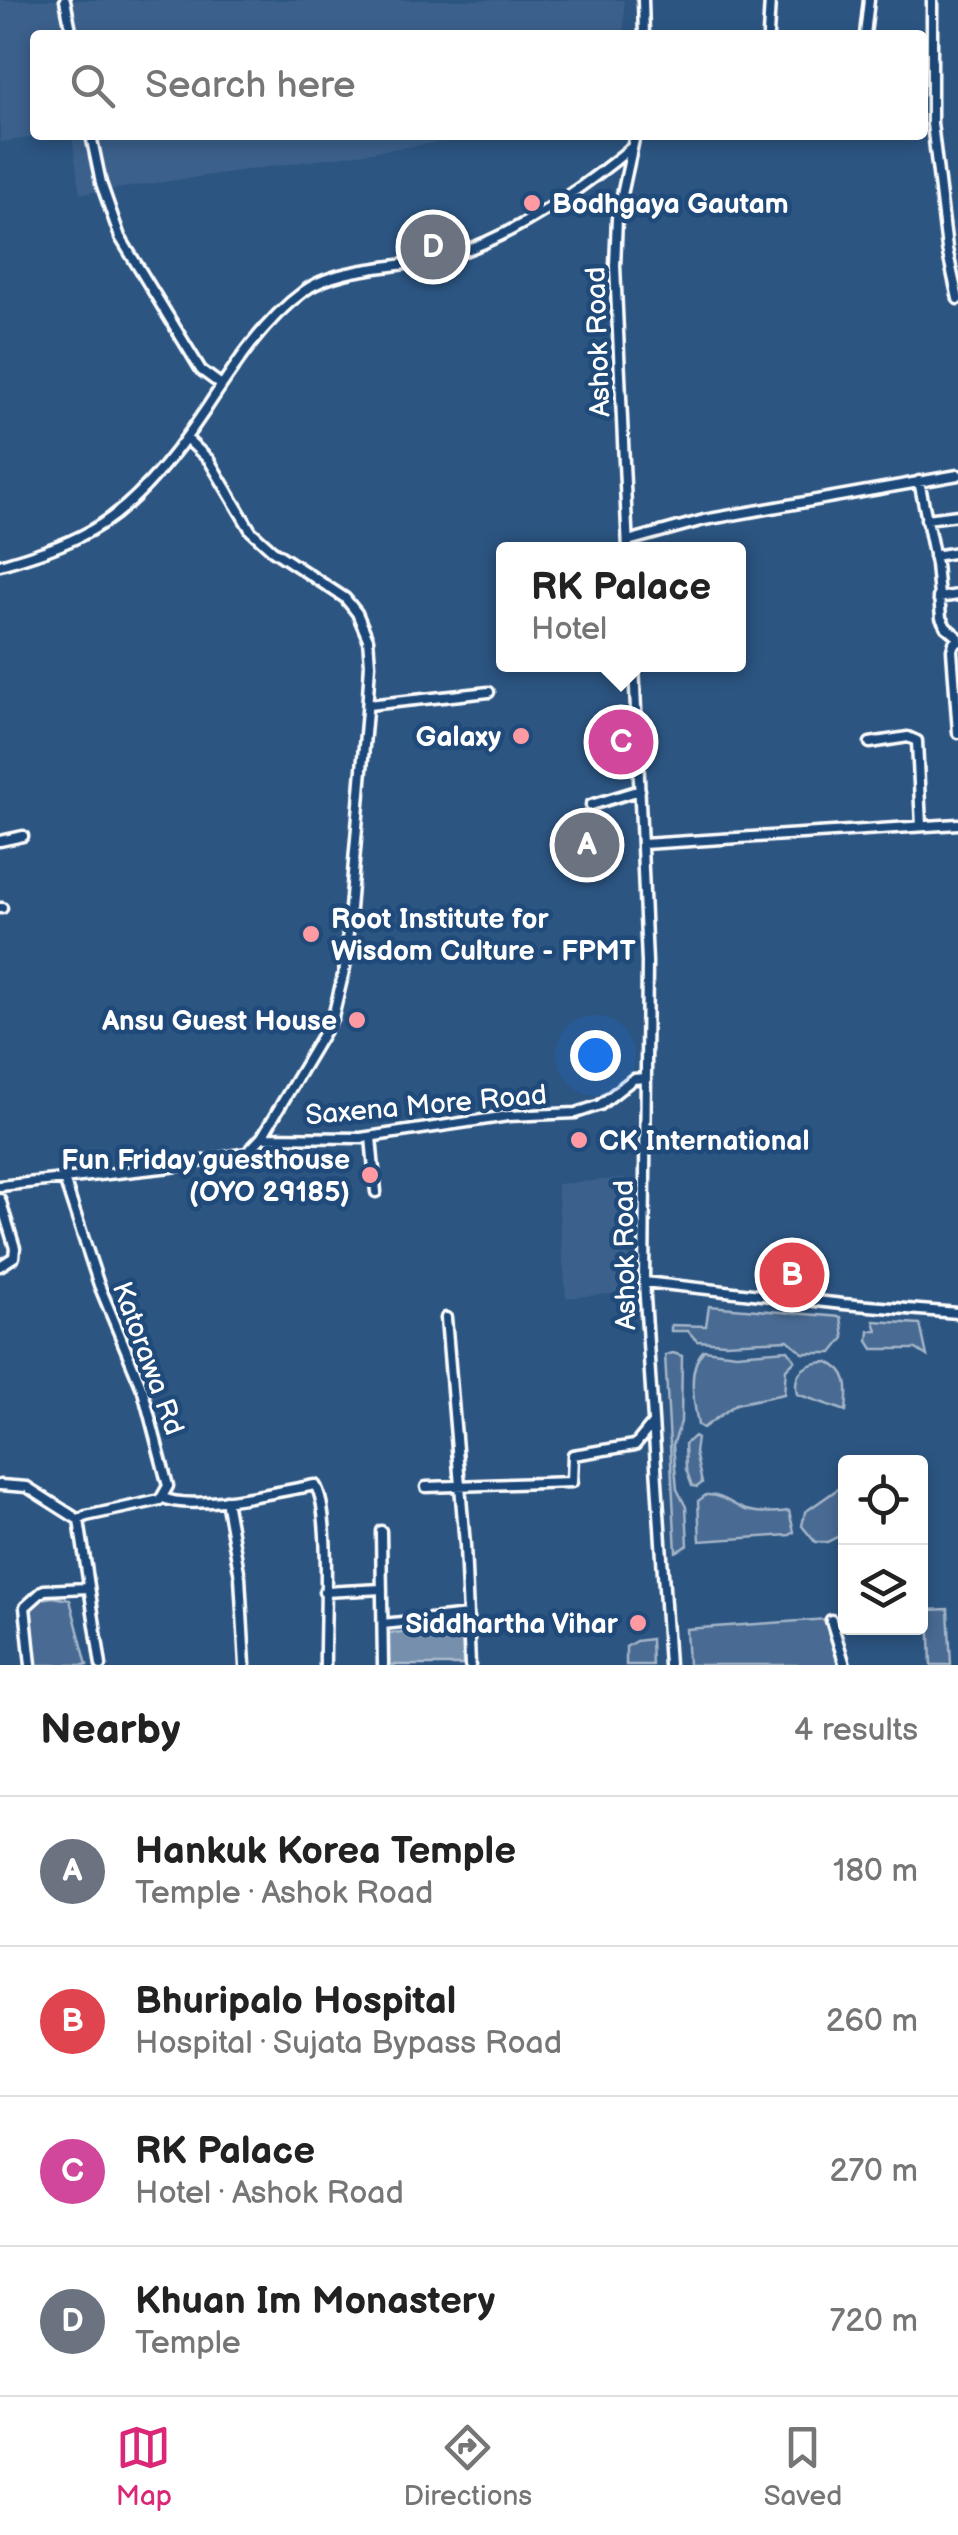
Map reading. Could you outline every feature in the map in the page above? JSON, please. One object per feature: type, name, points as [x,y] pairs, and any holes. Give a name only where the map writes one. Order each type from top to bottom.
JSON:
[{"type":"street","points":[[65,0],[71,30]]},
{"type":"street","points":[[643,0],[644,30]]},
{"type":"street","points":[[768,30],[770,0]]},
{"type":"street","points":[[865,30],[869,0]]},
{"type":"street","points":[[932,0],[932,123],[947,249],[958,299]]},
{"type":"street","points":[[92,140],[120,237],[201,370],[220,384]]},
{"type":"street","name":"Ashok Road","points":[[628,542],[615,283],[618,218],[634,140]]},
{"type":"street","points":[[0,565],[72,540],[112,518],[186,438],[246,350],[297,296],[313,285],[426,262],[474,246],[549,208],[632,146]]},
{"type":"street","points":[[0,1186],[248,1153],[262,1136],[338,1006],[345,967],[370,649],[351,604],[261,542],[243,520],[209,460],[186,438]]},
{"type":"street","points":[[637,542],[704,520],[958,475]]},
{"type":"street","points":[[919,481],[943,624],[958,639],[952,650],[958,733]]},
{"type":"street","points":[[926,520],[958,514]]},
{"type":"street","points":[[934,556],[958,552]]},
{"type":"street","points":[[938,598],[958,595]]},
{"type":"street","name":"Ashok Road","points":[[634,672],[646,962],[644,1282],[668,1665]]},
{"type":"street","points":[[368,705],[489,692]]},
{"type":"street","points":[[870,743],[908,737],[917,741],[921,826]]},
{"type":"street","points":[[591,805],[640,790]]},
{"type":"street","points":[[643,844],[958,824]]},
{"type":"street","points":[[0,841],[22,836]]},
{"type":"street","name":"Saxena More Road","points":[[262,1136],[325,1140],[370,1137],[508,1116],[576,1113],[600,1105],[632,1080],[645,1078]]},
{"type":"street","points":[[370,1137],[376,1192]]},
{"type":"street","name":"Katorawa Rd","points":[[64,1179],[102,1294],[144,1391],[168,1486],[162,1498]]},
{"type":"street","points":[[0,1199],[15,1248],[14,1258],[0,1266]]},
{"type":"street","points":[[644,1282],[958,1313]]},
{"type":"street","points":[[446,1318],[470,1665]]},
{"type":"street","points":[[426,1487],[572,1482],[573,1455],[636,1445],[654,1422]]},
{"type":"street","points":[[0,1485],[27,1487],[79,1520]]},
{"type":"street","points":[[79,1520],[162,1498],[173,1504],[226,1500],[314,1485],[320,1492],[324,1528],[325,1665]]},
{"type":"street","points":[[226,1500],[240,1577],[245,1665]]},
{"type":"street","points":[[79,1520],[100,1665]]},
{"type":"street","points":[[381,1531],[383,1665]]},
{"type":"street","points":[[32,1665],[25,1606],[44,1590],[88,1588]]},
{"type":"street","points":[[324,1592],[382,1589]]},
{"type":"street","points":[[382,1624],[468,1615]]},
{"type":"street","points":[[831,1620],[844,1665]]},
{"type":"shaded area","points":[[0,0],[624,0],[624,30],[30,30],[30,138],[0,142]]},
{"type":"shaded area","points":[[73,140],[455,140],[80,194]]},
{"type":"shaded area","points":[[625,1178],[631,1292],[566,1298],[557,1184]]},
{"type":"shaded area","points":[[709,1306],[841,1317],[844,1338],[832,1353],[803,1353],[788,1340],[697,1341],[688,1331],[671,1331],[671,1325],[706,1326]]},
{"type":"shaded area","points":[[874,1321],[920,1324],[927,1356],[916,1349],[873,1349],[868,1341],[869,1331],[877,1331]]},
{"type":"shaded area","points":[[704,1350],[736,1354],[788,1350],[795,1360],[786,1369],[784,1394],[736,1404],[703,1428],[698,1425],[693,1386],[695,1366]]},
{"type":"shaded area","points":[[665,1355],[682,1356],[681,1422],[673,1445],[677,1489],[686,1507],[688,1545],[676,1552]]},
{"type":"shaded area","points":[[828,1362],[844,1376],[846,1411],[797,1394],[797,1379],[803,1369]]},
{"type":"shaded area","points":[[694,1436],[702,1483],[697,1487],[692,1486],[686,1469],[685,1444]]},
{"type":"shaded area","points":[[838,1489],[838,1536],[815,1542],[802,1526],[805,1512]]},
{"type":"shaded area","points":[[706,1495],[752,1511],[789,1511],[794,1532],[700,1541],[698,1501]]},
{"type":"shaded area","points":[[42,1599],[70,1600],[87,1665],[36,1665],[31,1610]]},
{"type":"shaded area","points":[[948,1609],[951,1665],[931,1665],[929,1610]]},
{"type":"shaded area","points":[[827,1619],[838,1665],[688,1665],[686,1629]]},
{"type":"shaded area","points":[[462,1628],[463,1665],[389,1665],[389,1633]]},
{"type":"shaded area","points":[[651,1639],[652,1665],[626,1665],[626,1647]]},
{"type":"place","name":"Bodhgaya Gautam","points":[[532,203]]},
{"type":"place","name":"Khuan Im Monastery","points":[[433,247]]},
{"type":"place","name":"Galaxy","points":[[521,736]]},
{"type":"place","name":"RK Palace","points":[[621,742]]},
{"type":"place","name":"Hankuk Korea Temple","points":[[587,845]]},
{"type":"place","name":"Root Institute for Wisdom Culture - FPMT","points":[[311,934]]},
{"type":"place","name":"Ansu Guest House","points":[[357,1020]]},
{"type":"place","name":"CK International","points":[[579,1140]]},
{"type":"place","name":"Fun Friday guesthouse (OYO 29185)","points":[[370,1175]]},
{"type":"place","name":"Bhuripalo Hospital","points":[[792,1275]]},
{"type":"place","name":"Siddhartha Vihar","points":[[638,1623]]}]
